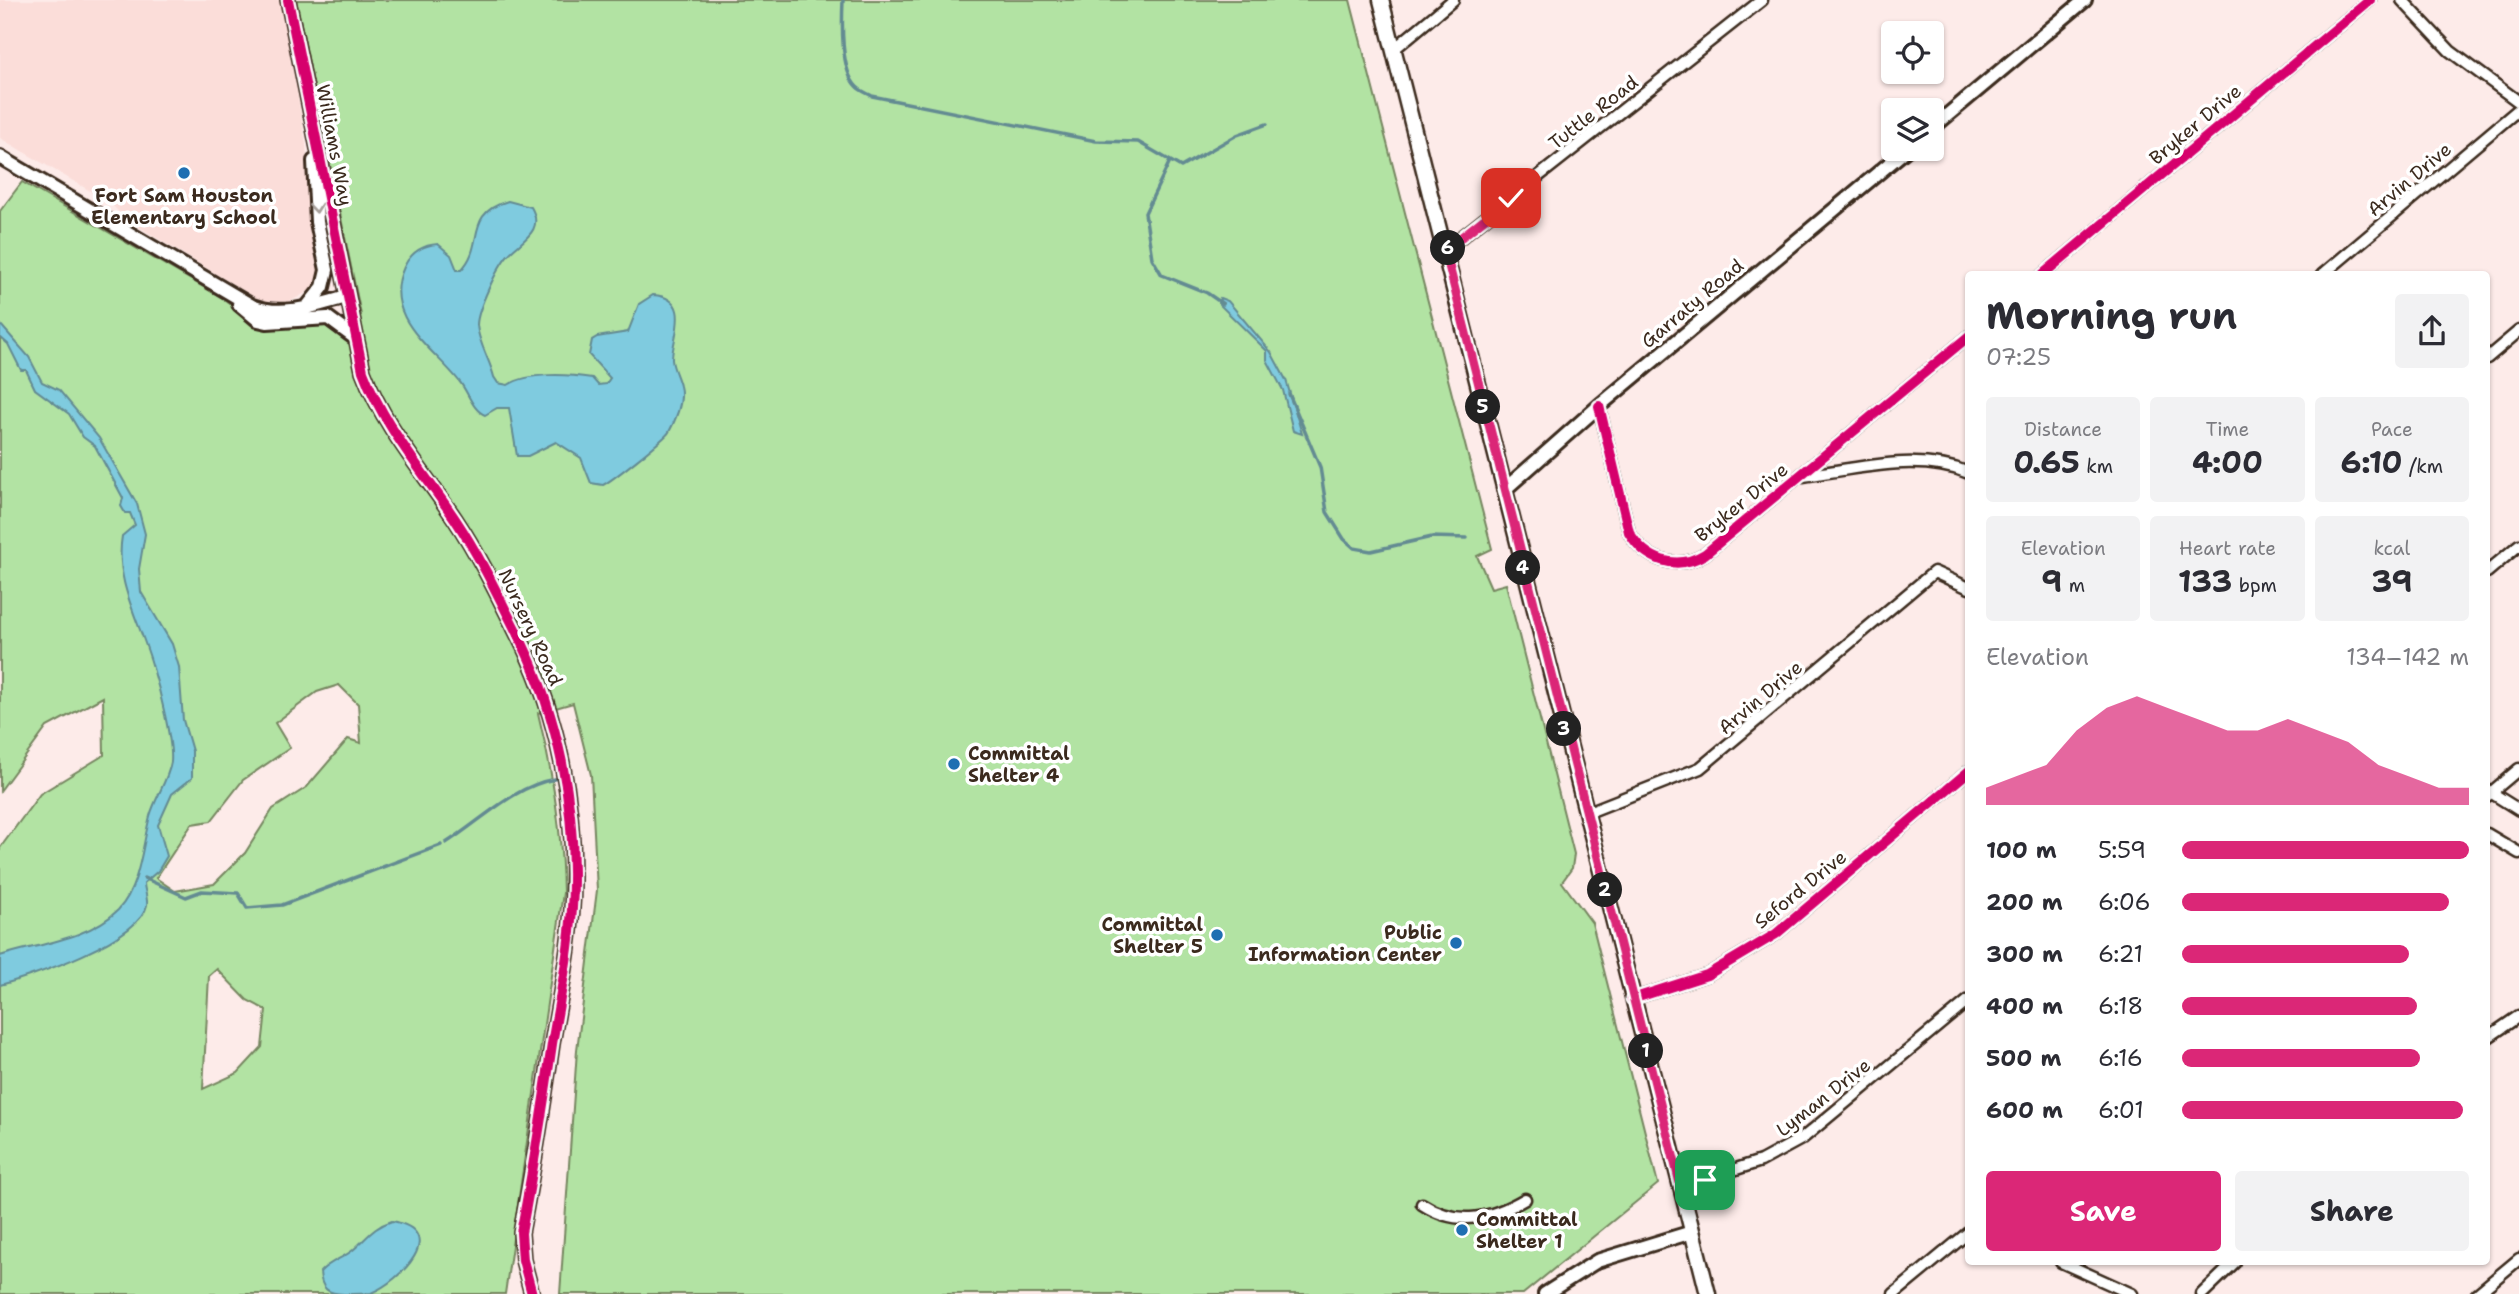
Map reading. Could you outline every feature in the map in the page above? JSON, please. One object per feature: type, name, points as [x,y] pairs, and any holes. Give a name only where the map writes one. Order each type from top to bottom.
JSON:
[{"type":"main road","points":[[1381,0],[1708,1294]]},
{"type":"street","name":"Williams Way","points":[[288,0],[347,298]]},
{"type":"street","points":[[1393,50],[1453,0]]},
{"type":"street","name":"Tuttle Road","points":[[1445,250],[1762,0]]},
{"type":"street","points":[[1944,118],[2085,0]]},
{"type":"street","name":"Bryker Drive","points":[[2047,271],[2370,0]]},
{"type":"street","points":[[2403,0],[2450,51],[2519,102]]},
{"type":"street","name":"Arvin Drive","points":[[2327,271],[2519,109]]},
{"type":"street","points":[[307,307],[321,291],[327,270],[315,199],[316,140]]},
{"type":"street","points":[[0,157],[230,294],[273,311],[347,298]]},
{"type":"street","name":"Garraty Road","points":[[1504,490],[1599,406],[1893,161]]},
{"type":"street","points":[[230,294],[258,320],[278,322],[323,317],[355,338]]},
{"type":"street","name":"Nursery Road","points":[[347,298],[363,371],[376,403],[456,521],[524,647],[546,701],[561,754],[569,808],[573,883],[559,1003],[521,1233],[523,1260],[532,1294]]},
{"type":"street","points":[[2490,355],[2519,331]]},
{"type":"street","name":"Bryker Drive","points":[[1599,406],[1629,532],[1647,555],[1666,563],[1686,562],[1700,557],[1802,476],[1965,339]]},
{"type":"street","points":[[1802,476],[1914,462],[1950,465],[1965,471]]},
{"type":"street","points":[[2490,569],[2519,545]]},
{"type":"street","name":"Arvin Drive","points":[[1586,813],[1700,768],[1934,572],[1965,585]]},
{"type":"street","points":[[2490,791],[2519,769]]},
{"type":"street","name":"Seford Drive","points":[[1632,999],[1707,975],[1776,934],[1965,774]]},
{"type":"street","points":[[2490,794],[2519,810]]},
{"type":"street","points":[[2490,836],[2519,853]]},
{"type":"street","name":"Lyman Drive","points":[[1681,1187],[1761,1161],[1803,1138],[1965,1003]]},
{"type":"street","points":[[2490,1036],[2519,1016]]},
{"type":"street","points":[[1422,1204],[1444,1215],[1475,1219],[1494,1215],[1525,1199]]},
{"type":"street","points":[[1545,1294],[1597,1261],[1692,1231]]},
{"type":"street","points":[[1894,1294],[1965,1235]]},
{"type":"street","points":[[2477,1294],[2519,1259]]},
{"type":"street","points":[[2068,1265],[2132,1294]]},
{"type":"street","points":[[2202,1294],[2232,1265]]},
{"type":"shaded area","name":"Fort Sam Houston Elementary School","points":[[0,0],[281,0],[306,144],[310,211],[321,265],[320,275],[311,290],[289,302],[260,301],[126,219],[109,202],[0,138]]},
{"type":"green space","points":[[296,0],[1350,0],[1492,549],[1477,556],[1491,588],[1506,584],[1574,854],[1572,868],[1562,882],[1592,923],[1658,1184],[1523,1294],[560,1294],[577,1050],[597,890],[591,775],[573,703],[538,713],[556,802],[563,893],[505,1294],[0,1294],[0,848],[40,794],[104,755],[103,697],[47,727],[0,791],[0,211],[22,182],[224,299],[246,317],[329,325],[361,315]],"holes":[[[339,685],[358,704],[361,743],[348,739],[307,787],[273,809],[245,853],[214,884],[175,891],[156,878],[192,824],[211,821],[243,780],[290,748],[275,723],[317,692]],[[217,969],[247,1000],[266,1010],[262,1047],[238,1073],[203,1089],[209,976]]]},
{"type":"water","points":[[508,201],[531,207],[535,223],[530,234],[508,255],[499,268],[478,318],[480,338],[498,383],[508,385],[526,378],[560,375],[592,378],[598,385],[606,384],[610,378],[589,355],[592,340],[628,332],[639,304],[653,295],[674,303],[677,311],[672,360],[681,397],[674,421],[669,432],[658,442],[603,485],[591,483],[581,458],[556,442],[528,456],[517,456],[509,408],[497,408],[485,415],[481,413],[459,381],[413,330],[404,316],[399,301],[399,285],[404,267],[414,253],[438,244],[451,255],[457,270],[461,270],[473,250],[480,222],[485,214]]},
{"type":"water","points":[[1220,298],[1228,301],[1271,352],[1286,380],[1302,434],[1293,431],[1283,390],[1267,360],[1267,351],[1219,304]]},
{"type":"water","points":[[0,324],[29,357],[42,382],[59,390],[99,438],[137,504],[145,534],[139,569],[141,592],[172,644],[179,667],[183,720],[192,751],[192,778],[172,794],[158,825],[167,856],[158,871],[144,883],[147,905],[140,918],[106,944],[35,974],[0,985],[0,956],[93,928],[118,910],[125,901],[136,878],[150,816],[169,769],[171,753],[156,677],[130,603],[122,570],[122,536],[135,525],[130,513],[125,513],[121,506],[123,498],[95,446],[83,437],[69,414],[35,389],[26,370],[21,370],[8,344],[0,337]]},
{"type":"water","points":[[392,1221],[409,1227],[417,1235],[418,1245],[414,1257],[406,1268],[371,1293],[338,1294],[326,1289],[320,1272],[353,1250],[375,1230]]},
{"type":"waterway","points":[[843,0],[843,46],[851,80],[872,96],[1096,141],[1138,142],[1181,167],[1237,135],[1267,124]]},
{"type":"waterway","points":[[1170,161],[1145,213],[1152,258],[1162,275],[1207,293],[1223,304]]},
{"type":"waterway","points":[[1289,394],[1320,467],[1327,512],[1344,539],[1354,548],[1371,551],[1432,537],[1467,538]]},
{"type":"waterway","points":[[446,843],[498,805],[526,789],[555,779]]},
{"type":"waterway","points":[[144,878],[186,897],[202,891],[238,893],[247,908],[282,905],[441,845]]},
{"type":"cycle path","points":[[288,0],[363,371],[393,430],[465,534],[499,597],[523,645],[546,701],[562,760],[573,851],[571,922],[521,1233],[523,1260],[532,1294]]},
{"type":"cycle path","points":[[2047,271],[2370,0]]},
{"type":"cycle path","points":[[1599,406],[1629,532],[1652,556],[1683,562],[1705,554],[1965,339]]},
{"type":"cycle path","points":[[1632,999],[1707,975],[1776,934],[1965,774]]},
{"type":"place","name":"Fort Sam Houston Elementary School","points":[[184,173]]},
{"type":"place","name":"Committal Shelter 4","points":[[954,764]]},
{"type":"place","name":"Committal Shelter 5","points":[[1217,935]]},
{"type":"place","name":"Public Information Center","points":[[1456,943]]},
{"type":"place","name":"Committal Shelter 1","points":[[1462,1230]]},
{"type":"route","points":[[1511,198],[1445,250],[1681,1187],[1705,1180]]}]
